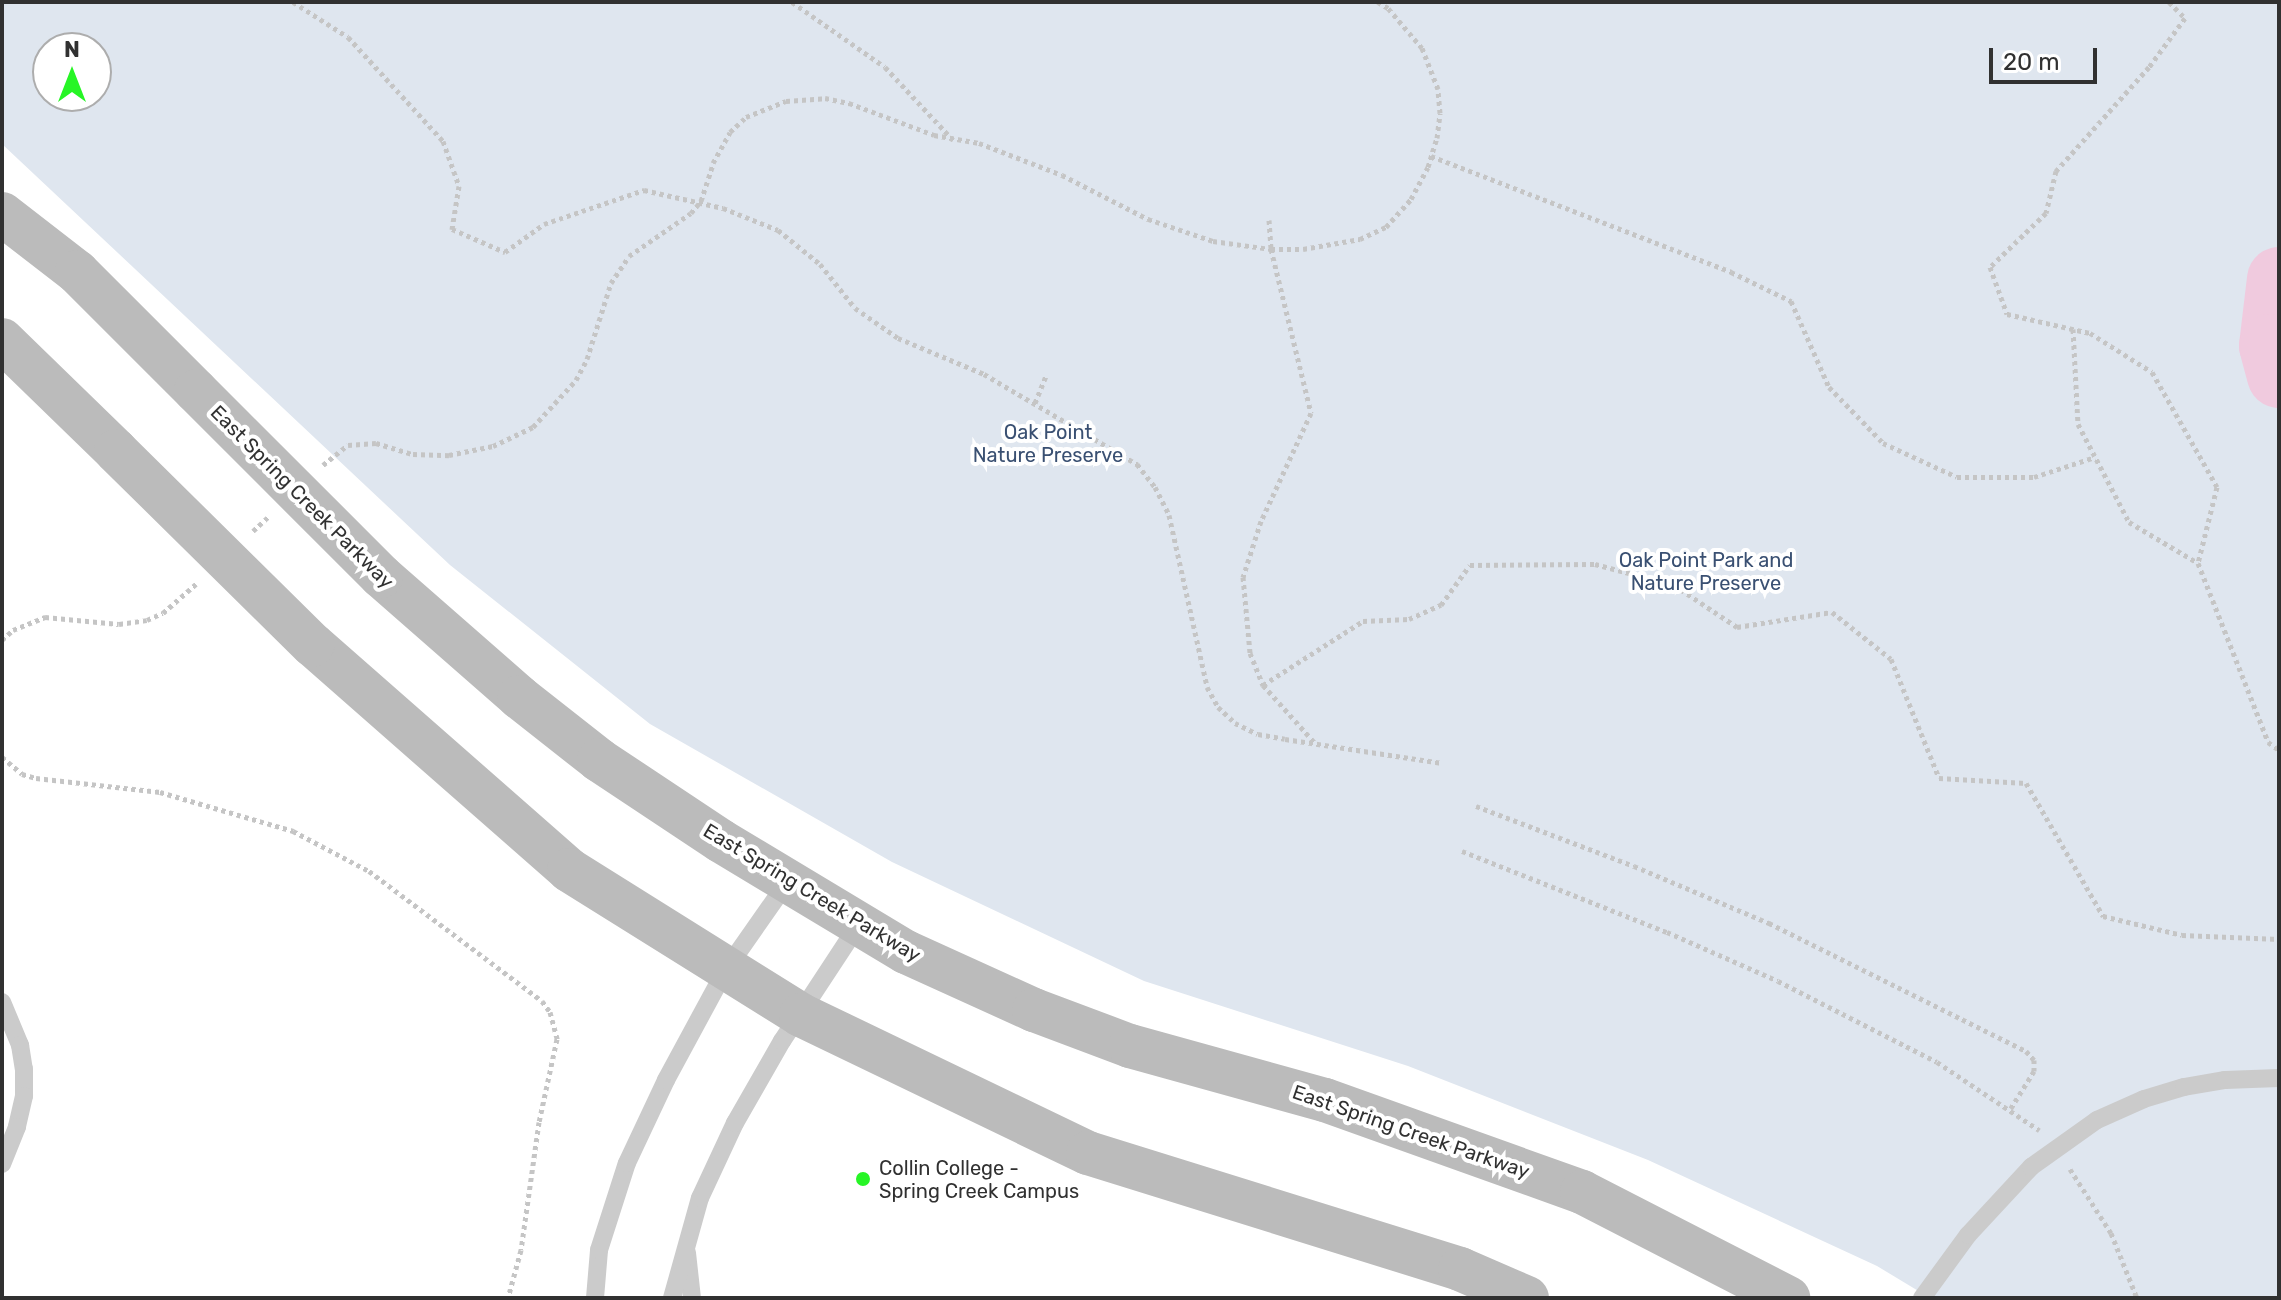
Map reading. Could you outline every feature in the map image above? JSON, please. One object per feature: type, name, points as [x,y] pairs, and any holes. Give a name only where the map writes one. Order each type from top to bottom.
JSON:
[{"type":"main road","name":"East Spring Creek Parkway","points":[[2,214],[77,272],[381,576],[508,688],[599,760],[721,841],[906,952],[1047,1016],[1130,1046],[1325,1100],[1582,1192],[1788,1298]]},
{"type":"main road","points":[[2,340],[313,645],[569,870],[725,971],[801,1015],[1088,1153],[1460,1269],[1527,1298]]},
{"type":"lane","points":[[595,1298],[599,1250],[627,1163],[666,1080],[725,971],[789,880]]},
{"type":"lane","points":[[672,1298],[700,1198],[735,1123],[860,923]]},
{"type":"lane","points":[[2,1002],[20,1045],[24,1069],[17,1127],[2,1164]]},
{"type":"lane","points":[[1922,1298],[1968,1235],[2054,1148],[2097,1120],[2144,1099],[2225,1080],[2279,1078]]},
{"type":"lane","points":[[686,1247],[692,1298]]},
{"type":"path","points":[[293,2],[348,37],[443,141],[459,186],[452,229],[505,252],[544,224],[644,190],[701,201],[778,230],[820,264],[855,308],[898,338],[984,374],[1137,464],[1155,487],[1169,515],[1199,663],[1218,707],[1235,723],[1258,734],[1442,763]]},
{"type":"path","points":[[792,2],[885,67],[953,141]]},
{"type":"path","points":[[321,467],[348,445],[376,443],[413,454],[449,455],[493,446],[533,427],[576,380],[587,359],[605,298],[623,263],[644,242],[691,213],[701,201],[713,163],[730,132],[756,111],[786,101],[825,98],[849,103],[953,141],[979,143],[1031,162],[1148,219],[1213,241],[1271,249],[1334,245],[1360,239],[1386,227],[1411,199],[1431,156],[1440,113],[1432,71],[1422,48],[1388,8],[1378,2]]},
{"type":"path","points":[[2169,2],[2185,18],[2149,67],[2056,171],[2046,213],[1990,267],[2007,314],[2090,333],[2152,372],[2217,487],[2198,563],[2268,742],[2279,750]]},
{"type":"path","points":[[1431,156],[1731,272],[1791,301],[1829,387],[1883,443],[1957,477],[2034,477],[2095,457]]},
{"type":"path","points":[[1269,220],[1271,249],[1311,413],[1261,521],[1243,577],[1250,653],[1263,685],[1317,744]]},
{"type":"path","points":[[2073,329],[2078,424],[2129,522],[2198,563]]},
{"type":"path","points":[[1035,403],[1047,374]]},
{"type":"path","points":[[242,541],[276,509]]},
{"type":"path","points":[[1263,685],[1363,621],[1409,619],[1441,605],[1470,565],[1595,564],[1674,585],[1737,627],[1832,612],[1891,659],[1939,778],[2026,783],[2103,916],[2182,935],[2279,939]]},
{"type":"path","points":[[2,640],[13,630],[45,617],[119,624],[147,620],[163,613],[197,582]]},
{"type":"path","points":[[2,757],[22,774],[36,778],[160,792],[293,831],[369,871],[542,1001],[555,1024],[557,1039],[539,1122],[521,1250],[508,1298]]},
{"type":"path","points":[[1476,806],[1634,866],[1769,923],[2026,1051],[2034,1060],[2034,1071],[2011,1108]]},
{"type":"path","points":[[1462,851],[1654,926],[1778,981],[1937,1062],[2034,1123],[2111,1233],[2137,1298]]},
{"type":"green space","name":"Oak Point Park and Nature Preserve","points":[[2,2],[2279,2],[2279,1298],[1930,1298],[1877,1266],[1648,1160],[1408,1066],[1144,981],[892,862],[650,724],[450,565],[2,144]]},
{"type":"waterway","points":[[2279,279],[2271,346],[2279,376]]},
{"type":"place","name":"Collin College - Spring Creek Campus","points":[[863,1179]]},
{"type":"park label","name":"Oak Point Nature Preserve","points":[[1048,444]]}]
